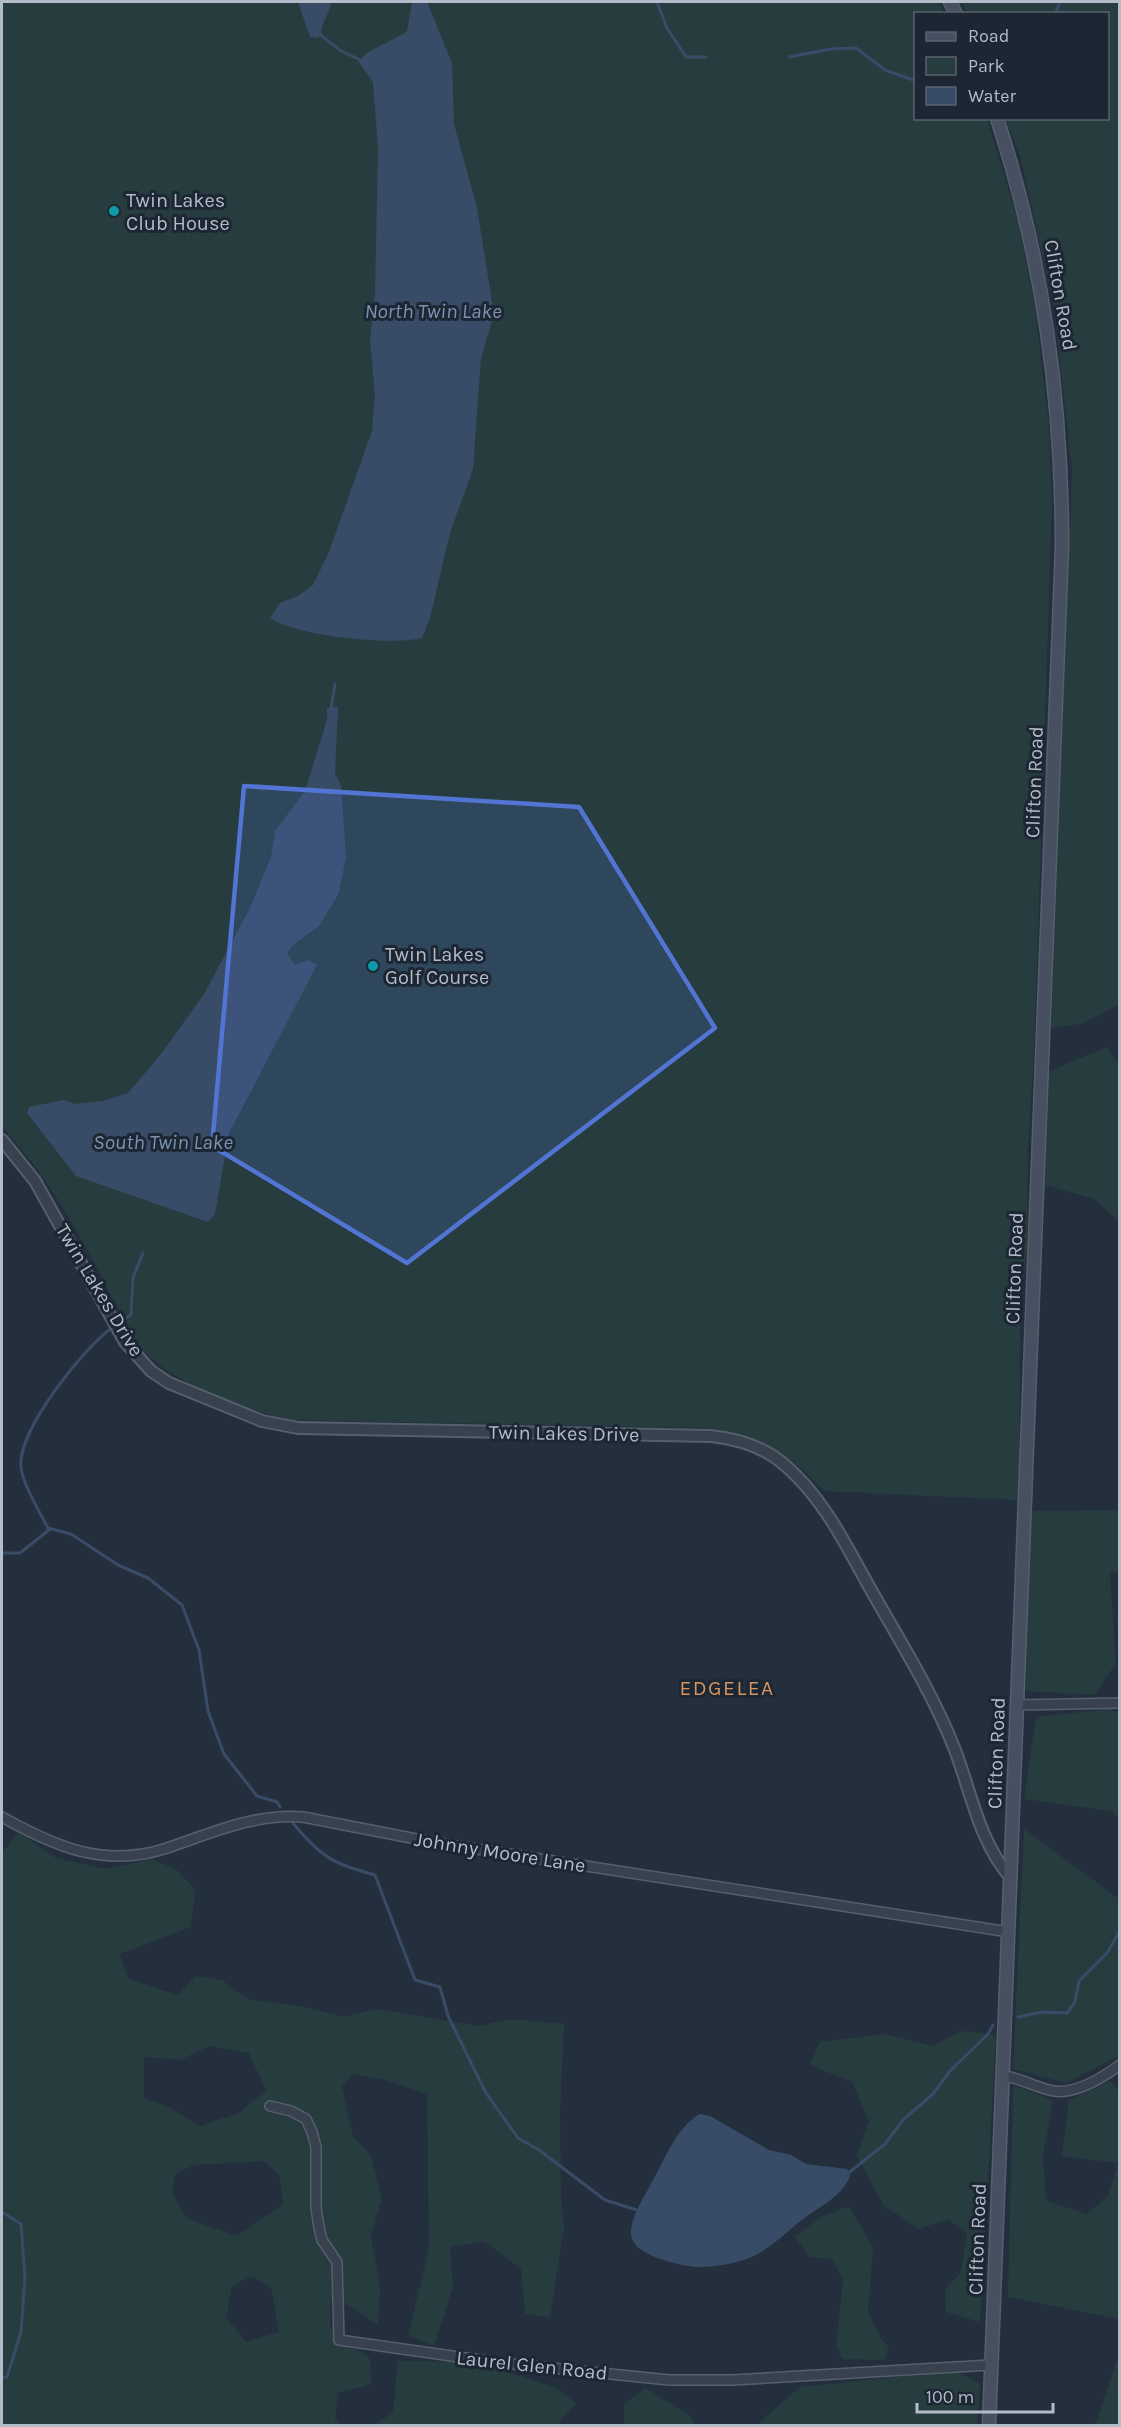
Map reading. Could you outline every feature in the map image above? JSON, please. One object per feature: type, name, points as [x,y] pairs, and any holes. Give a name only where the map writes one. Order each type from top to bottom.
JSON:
[{"type":"main road","name":"Clifton Road","points":[[989,2426],[1052,803],[1062,484],[1058,413],[1047,322],[1032,241],[998,120]]},
{"type":"street","name":"Twin Lakes Drive","points":[[2,1140],[35,1181],[121,1334],[136,1356],[160,1378],[252,1417],[277,1425],[334,1430],[711,1436],[740,1441],[769,1453],[806,1485],[833,1520],[937,1707],[955,1749],[993,1854],[1011,1878]]},
{"type":"street","points":[[1018,1705],[1119,1703]]},
{"type":"street","name":"Johnny Moore Lane","points":[[2,1817],[62,1848],[114,1854],[161,1850],[244,1822],[282,1816],[303,1816],[432,1842],[1009,1932]]},
{"type":"street","points":[[1004,2076],[1058,2092],[1087,2084],[1119,2065]]},
{"type":"street","name":"Laurel Glen Road","points":[[270,2106],[291,2111],[306,2119],[312,2132],[316,2146],[316,2208],[319,2227],[322,2240],[337,2262],[339,2340],[494,2362],[669,2380],[732,2380],[991,2365]]},
{"type":"highlighted area","points":[[244,786],[579,807],[715,1028],[407,1263],[212,1146]]},
{"type":"green space","name":"Twin Lakes Golf Course","points":[[2,2],[939,2],[944,12],[914,12],[914,120],[987,120],[1019,224],[1035,308],[1049,426],[1052,504],[1034,1053],[1028,1149],[1027,1250],[1020,1309],[1019,1500],[824,1491],[800,1467],[773,1449],[743,1436],[710,1428],[292,1420],[229,1401],[186,1382],[166,1370],[136,1342],[60,1203],[23,1151],[2,1128]]},
{"type":"green space","points":[[962,2],[1119,2],[1119,1005],[1081,1024],[1051,1028],[1072,471],[1054,307],[1020,156],[1006,120],[1109,120],[1109,12],[967,12]]},
{"type":"green space","points":[[1106,1047],[1119,1064],[1119,1222],[1095,1199],[1045,1185],[1048,1072]]},
{"type":"green space","points":[[1119,1510],[1119,1572],[1110,1573],[1116,1663],[1094,1695],[1026,1691],[1029,1511]]},
{"type":"green space","points":[[1108,1709],[1119,1712],[1119,1818],[1110,1811],[1024,1799],[1036,1717]]},
{"type":"green space","points":[[1024,1829],[1119,1899],[1119,2056],[1066,2083],[1013,2069]]},
{"type":"green space","points":[[19,1833],[56,1858],[106,1869],[152,1859],[177,1870],[195,1890],[191,1927],[120,1954],[128,1979],[178,1995],[195,1976],[222,1980],[249,2000],[295,2005],[344,2017],[376,2009],[479,2026],[509,2019],[564,2024],[560,2113],[561,2196],[564,2227],[550,2317],[525,2314],[521,2269],[484,2241],[450,2247],[453,2287],[434,2346],[408,2335],[429,2249],[427,2094],[386,2080],[353,2074],[342,2086],[353,2137],[371,2155],[382,2199],[371,2236],[380,2287],[378,2325],[352,2307],[331,2301],[330,2327],[370,2359],[371,2384],[338,2393],[335,2419],[340,2425],[2,2425],[2,1852]],"holes":[[[209,2046],[249,2053],[266,2090],[239,2113],[200,2126],[167,2106],[144,2098],[144,2057],[180,2060]],[[263,2161],[279,2174],[283,2204],[237,2236],[188,2219],[172,2194],[175,2174],[194,2165]],[[251,2276],[271,2287],[279,2332],[246,2342],[226,2317],[232,2286]]]},
{"type":"green space","points":[[961,2031],[996,2035],[980,2322],[946,2312],[945,2290],[961,2272],[967,2233],[948,2219],[919,2229],[883,2205],[857,2155],[869,2121],[852,2082],[810,2065],[820,2042],[884,2034],[932,2046]]},
{"type":"green space","points":[[1111,2081],[1120,2091],[1120,2425],[1095,2426],[1119,2354],[1118,2319],[1008,2297],[1013,2085],[1053,2100],[1043,2156],[1046,2201],[1087,2214],[1108,2196],[1118,2163],[1062,2156],[1069,2100]]},
{"type":"green space","points":[[849,2206],[873,2248],[868,2312],[880,2337],[889,2348],[884,2360],[843,2359],[836,2346],[843,2280],[832,2259],[810,2257],[795,2237],[821,2217]]},
{"type":"green space","points":[[398,2361],[477,2362],[554,2387],[576,2403],[557,2425],[373,2426],[393,2412]]},
{"type":"green space","points":[[956,2371],[980,2383],[977,2425],[760,2426],[760,2422],[800,2387]]},
{"type":"green space","points":[[645,2388],[690,2416],[695,2425],[624,2425],[624,2404]]},
{"type":"water","points":[[298,2],[331,2],[321,35],[318,38],[310,37]]},
{"type":"water","name":"North Twin Lake","points":[[412,2],[427,2],[452,63],[454,124],[477,208],[494,314],[481,358],[473,469],[450,533],[430,618],[422,638],[389,641],[344,638],[300,630],[270,618],[280,603],[298,596],[313,585],[329,552],[372,431],[375,395],[370,340],[375,295],[378,148],[373,82],[358,61],[370,51],[407,32]]},
{"type":"water","name":"South Twin Lake","points":[[338,707],[335,773],[341,786],[346,857],[339,893],[319,926],[294,944],[287,953],[295,965],[308,960],[317,965],[229,1133],[215,1214],[208,1222],[76,1176],[27,1113],[29,1107],[64,1100],[75,1104],[103,1101],[128,1093],[161,1054],[204,994],[250,908],[271,857],[275,831],[305,791],[327,720],[327,708]]},
{"type":"water","points":[[700,2114],[710,2116],[769,2150],[791,2155],[806,2164],[847,2169],[850,2176],[847,2183],[832,2199],[770,2246],[750,2258],[728,2264],[698,2267],[681,2265],[649,2254],[634,2242],[631,2235],[633,2221],[672,2144],[685,2126]]},
{"type":"waterway","points":[[657,2],[667,28],[686,57],[706,57]]},
{"type":"waterway","points":[[1056,12],[1060,2]]},
{"type":"waterway","points":[[318,33],[341,51],[363,61]]},
{"type":"waterway","points":[[789,57],[831,49],[856,48],[885,70],[914,80]]},
{"type":"waterway","points":[[331,709],[335,684]]},
{"type":"waterway","points":[[118,1323],[131,1315],[133,1278],[143,1253]]},
{"type":"waterway","points":[[2,1553],[20,1553],[49,1530],[22,1474],[23,1451],[41,1412],[55,1391],[86,1352],[113,1327]]},
{"type":"waterway","points":[[48,1528],[71,1534],[118,1565],[148,1578],[182,1605],[199,1650],[208,1711],[224,1754],[257,1796],[277,1802],[280,1807]]},
{"type":"waterway","points":[[293,1823],[312,1844],[329,1858],[348,1867],[375,1875],[415,1980],[440,1987],[448,2016],[486,2093],[518,2138],[539,2150],[605,2200],[640,2211]]},
{"type":"waterway","points":[[1018,2017],[1042,2012],[1067,2013],[1075,2002],[1079,1981],[1107,1953],[1120,1931]]},
{"type":"waterway","points":[[847,2174],[885,2144],[904,2119],[933,2094],[950,2071],[988,2034],[993,2025]]},
{"type":"waterway","points":[[2,2212],[21,2224],[25,2277],[21,2332],[7,2377],[2,2377]]},
{"type":"place","name":"Twin Lakes Club House","points":[[114,211]]},
{"type":"place","name":"Twin Lakes Golf Course","points":[[373,966]]},
{"type":"district","name":"EDGELEA","points":[[727,1688]]}]
